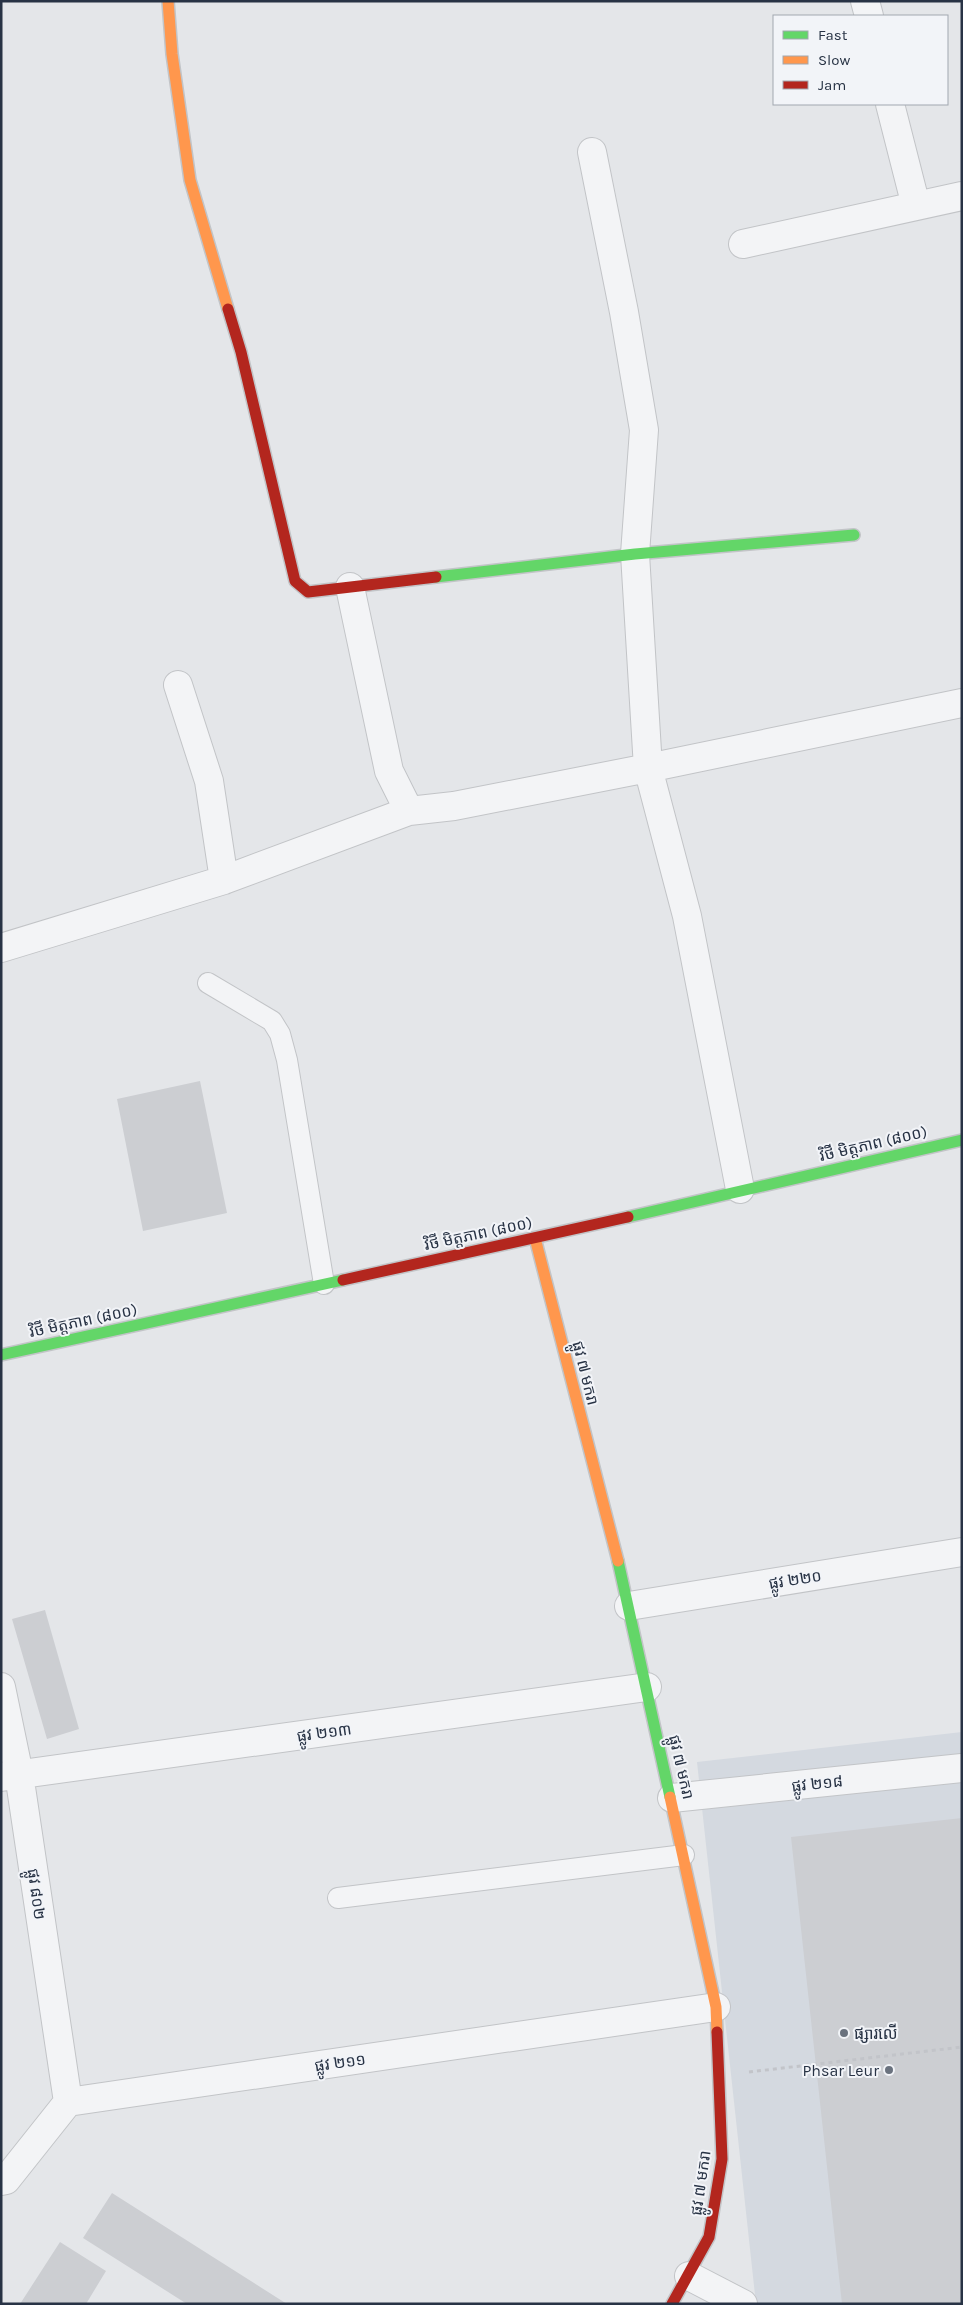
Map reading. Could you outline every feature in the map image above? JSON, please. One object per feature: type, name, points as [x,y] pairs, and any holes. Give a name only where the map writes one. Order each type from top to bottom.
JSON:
[{"type":"street","points":[[168,1],[172,54],[190,180],[241,352],[295,581],[308,592],[635,554],[854,535]]},
{"type":"street","points":[[865,1],[869,15]]},
{"type":"street","points":[[890,105],[916,206]]},
{"type":"street","points":[[592,152],[624,312],[644,430],[635,554],[648,768],[687,916],[740,1190]]},
{"type":"street","points":[[743,244],[962,196]]},
{"type":"street","points":[[350,587],[389,771],[409,811]]},
{"type":"street","points":[[178,685],[209,781],[224,880]]},
{"type":"street","points":[[1,948],[224,880],[409,811],[454,806],[962,703]]},
{"type":"street","name":"វិថី មិត្តភាព (៨០០)","points":[[1,1355],[535,1238],[962,1140]]},
{"type":"street","name":"ផ្លូវ ៧ មករា","points":[[535,1238],[629,1606],[716,2007],[722,2160],[709,2237],[672,2304]]},
{"type":"street","name":"ផ្លូវ ២២០","points":[[629,1606],[962,1552]]},
{"type":"street","name":"ផ្លូវ ៨០២","points":[[1,1687],[10,1776],[68,2102]]},
{"type":"street","name":"ផ្លូវ ២១៣","points":[[10,1776],[647,1687]]},
{"type":"street","name":"ផ្លូវ ២១៨","points":[[672,1798],[962,1768]]},
{"type":"street","name":"ផ្លូវ ២១១","points":[[68,2102],[716,2007]]},
{"type":"street","points":[[3,2183],[68,2102]]},
{"type":"street","points":[[689,2276],[742,2304]]},
{"type":"lane","points":[[208,983],[272,1021],[280,1034],[287,1060],[324,1284]]},
{"type":"lane","points":[[338,1898],[684,1855]]},
{"type":"path","points":[[719,2076],[962,2047]]},
{"type":"shaded area","name":"ផ្សារលើ","points":[[962,1732],[962,2304],[756,2304],[697,1762]]},
{"type":"building","points":[[200,1081],[227,1213],[143,1231],[117,1099]]},
{"type":"building","points":[[45,1610],[79,1729],[47,1739],[12,1619]]},
{"type":"building","name":"Phsar Leur","points":[[962,1818],[962,2304],[842,2304],[791,1837]]},
{"type":"building","points":[[112,2193],[287,2304],[187,2304],[83,2238]]},
{"type":"building","points":[[60,2242],[106,2271],[86,2304],[20,2304]]},
{"type":"traffic: fast","points":[[436,577],[635,554],[854,535]]},
{"type":"traffic: fast","points":[[628,1217],[962,1140]]},
{"type":"traffic: fast","points":[[1,1355],[343,1280]]},
{"type":"traffic: fast","points":[[618,1561],[670,1797]]},
{"type":"traffic: slow","points":[[168,1],[172,54],[190,180],[228,309]]},
{"type":"traffic: slow","points":[[535,1238],[618,1561]]},
{"type":"traffic: slow","points":[[670,1797],[716,2007],[717,2032]]},
{"type":"traffic: jam","points":[[228,309],[241,352],[295,581],[308,592],[436,577]]},
{"type":"traffic: jam","points":[[343,1280],[628,1217]]},
{"type":"traffic: jam","points":[[672,2304],[709,2237],[722,2159],[717,2032]]},
{"type":"place","name":"ផ្សារលើ","points":[[844,2033]]},
{"type":"place","name":"Phsar Leur","points":[[889,2070]]}]
